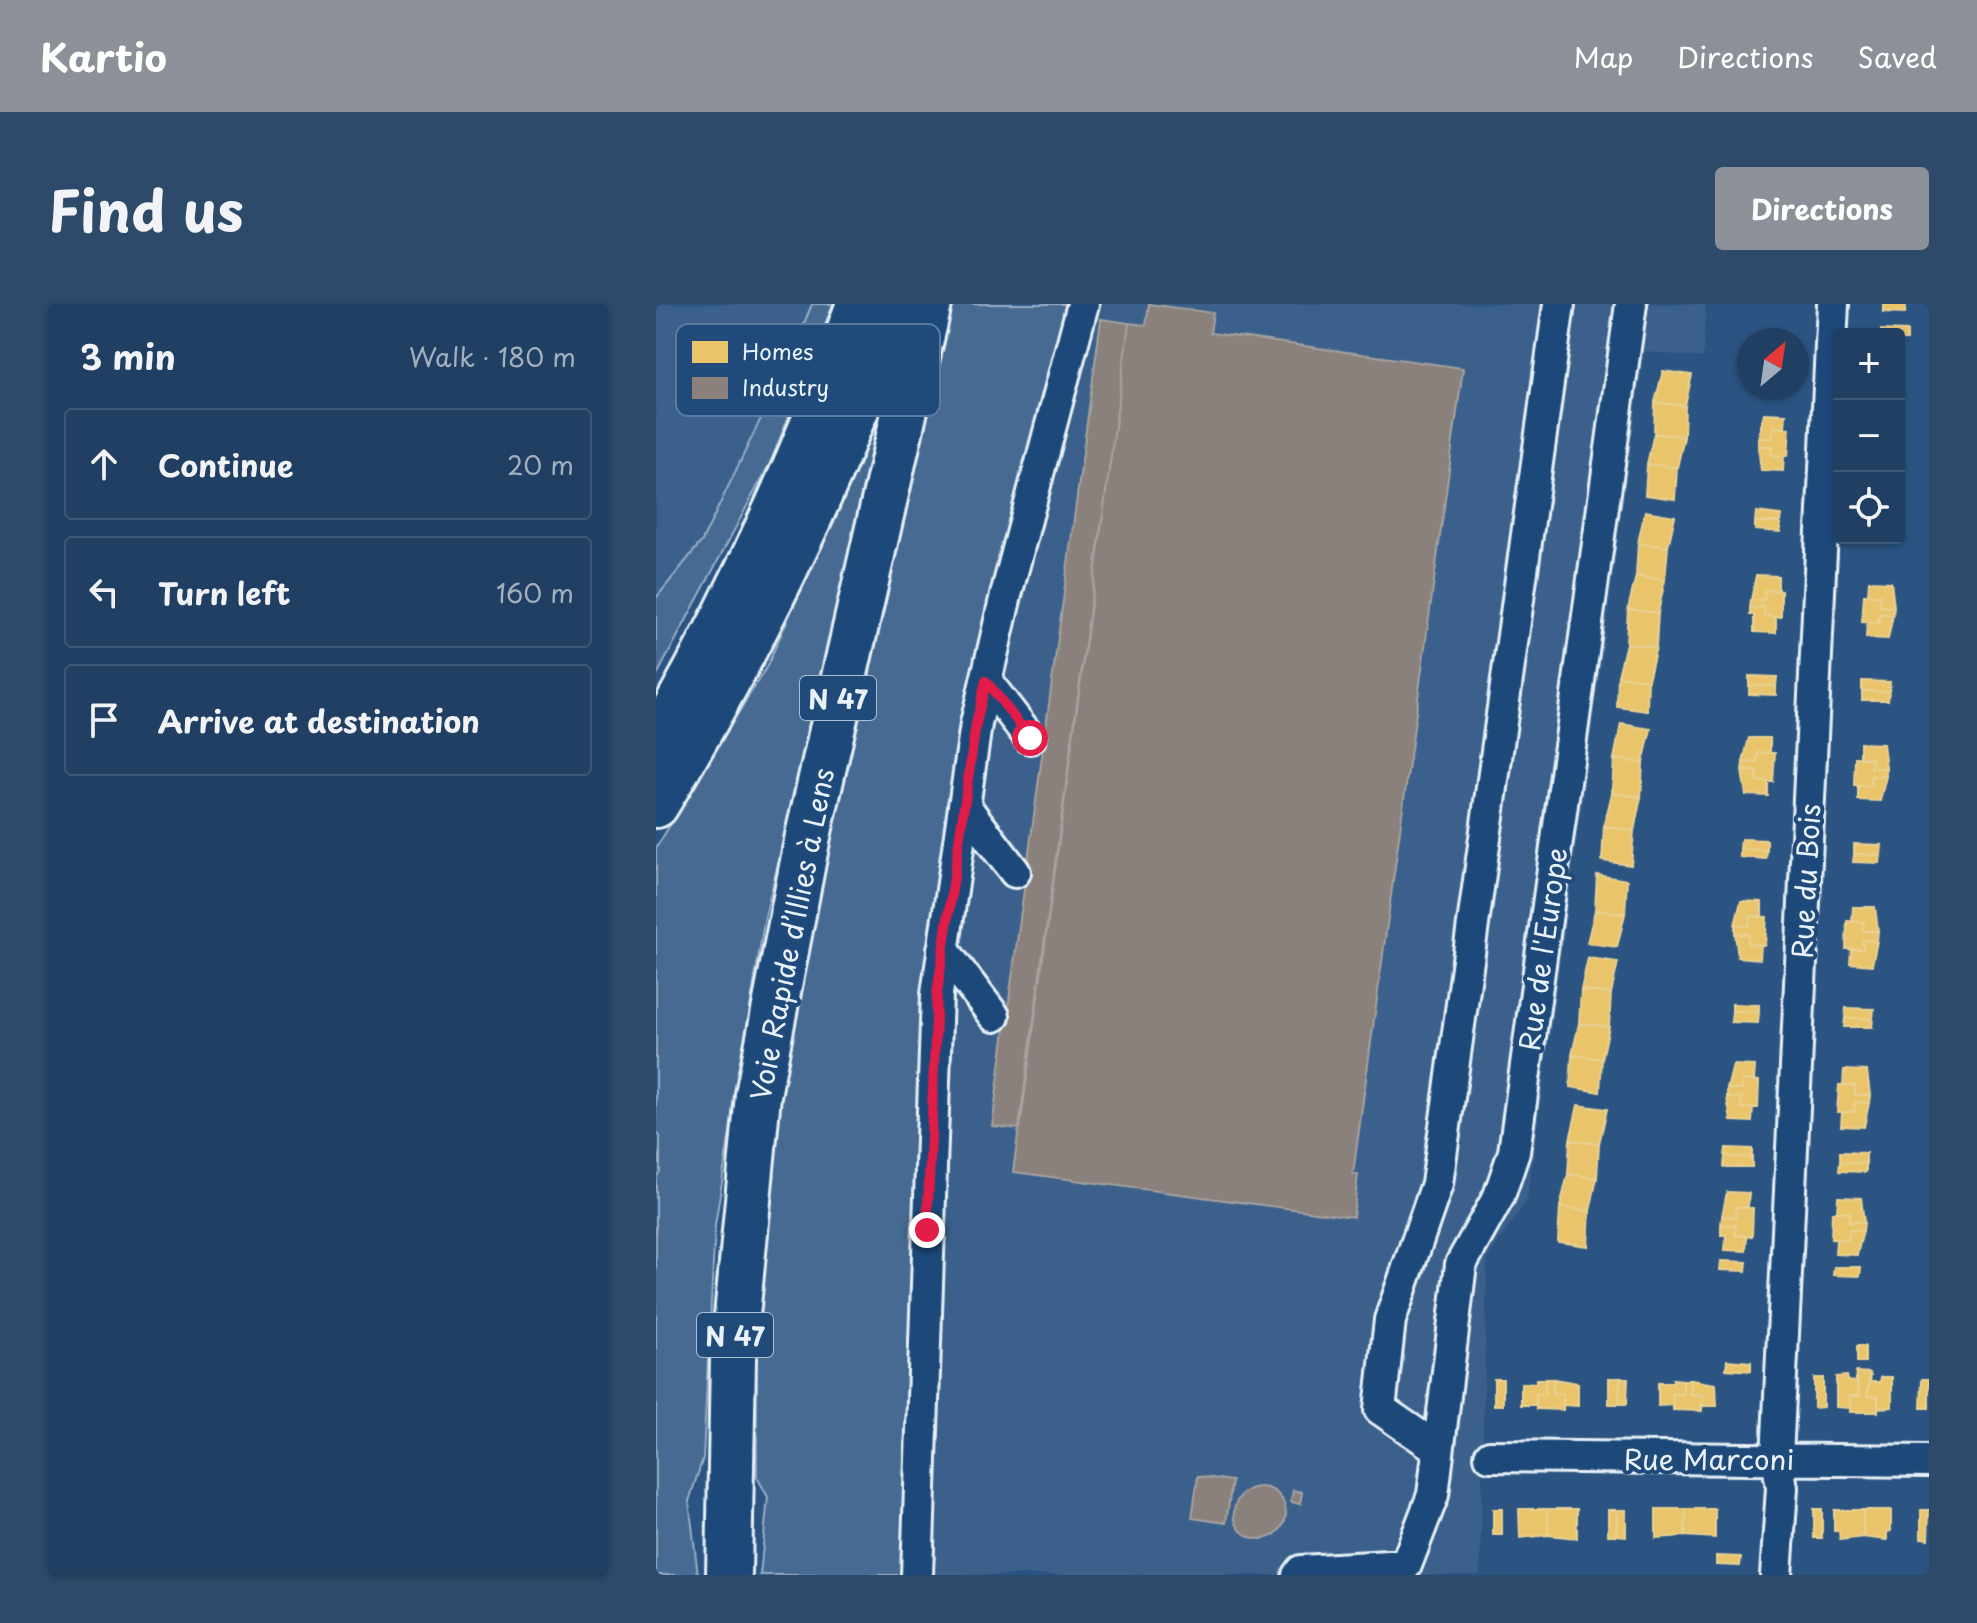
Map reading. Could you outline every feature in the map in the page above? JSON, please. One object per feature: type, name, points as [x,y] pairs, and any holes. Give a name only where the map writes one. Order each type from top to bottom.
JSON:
[{"type":"highway","points":[[851,324],[859,304]]},
{"type":"highway","points":[[889,324],[896,304]]},
{"type":"highway","name":"Voie Rapide d’Illies à Lens","points":[[924,324],[929,304]]},
{"type":"highway","points":[[656,743],[741,587],[784,495],[815,416]]},
{"type":"highway","points":[[656,805],[737,665],[810,522],[855,416]]},
{"type":"highway","name":"Voie Rapide d’Illies à Lens","points":[[729,1575],[733,1358],[758,1095],[808,836],[904,416]]},
{"type":"street","points":[[917,1575],[937,994],[964,805],[986,681],[1083,304]]},
{"type":"street","points":[[1437,1448],[1380,1409],[1390,1320],[1437,1184],[1559,304]]},
{"type":"street","name":"Rue de l'Europe","points":[[1400,1570],[1433,1495],[1461,1264],[1499,1196],[1514,1152],[1631,304]]},
{"type":"street","name":"Rue du Bois","points":[[1776,1575],[1782,1488],[1777,1458],[1833,304]]},
{"type":"street","points":[[986,681],[1030,738]]},
{"type":"street","points":[[964,805],[1015,872]]},
{"type":"street","points":[[943,949],[994,1016]]},
{"type":"street","name":"Rue Marconi","points":[[1490,1456],[1929,1461]]},
{"type":"street","points":[[1298,1575],[1301,1571],[1400,1570]]},
{"type":"shaded area","points":[[656,304],[812,304],[804,324],[676,324],[676,416],[763,416],[702,541],[656,598]]},
{"type":"shaded area","points":[[812,304],[833,304],[825,324],[804,324]]},
{"type":"shaded area","points":[[949,304],[1073,304],[975,675],[903,1575],[760,1575],[768,1497],[757,1477],[756,1284],[778,1100],[874,628],[923,416],[940,416],[940,343]]},
{"type":"shaded area","points":[[1073,304],[1706,304],[1703,358],[1644,351],[1527,1201],[1487,1258],[1480,1575],[904,1575],[928,992]]},
{"type":"shaded area","points":[[762,416],[789,416],[771,461],[656,677],[656,598],[702,541]]},
{"type":"shaded area","points":[[877,419],[881,421],[831,652],[765,916],[715,1225],[703,1458],[689,1501],[698,1575],[656,1575],[656,1178],[660,1171],[660,1136],[656,1132],[656,848],[767,666]]},
{"type":"building: Homes","points":[[1883,304],[1906,304],[1905,313],[1883,312]]},
{"type":"building: Homes","points":[[1663,371],[1692,375],[1685,406],[1655,402]]},
{"type":"building: Homes","points":[[1655,402],[1685,406],[1684,437],[1654,433]]},
{"type":"building: Homes","points":[[1764,413],[1786,414],[1785,428],[1773,427],[1772,438],[1758,438]]},
{"type":"building: Homes","points":[[1773,427],[1790,428],[1788,456],[1771,455],[1772,446],[1758,446],[1758,438],[1772,438]]},
{"type":"building: Homes","points":[[1654,433],[1684,437],[1677,468],[1647,464]]},
{"type":"building: Homes","points":[[1758,446],[1772,446],[1771,455],[1784,456],[1783,471],[1761,470]]},
{"type":"building: Homes","points":[[1647,464],[1677,468],[1675,499],[1645,495]]},
{"type":"building: Homes","points":[[1645,511],[1675,516],[1668,547],[1638,543]]},
{"type":"building: Homes","points":[[1756,512],[1781,515],[1780,522],[1755,522]]},
{"type":"building: Homes","points":[[1755,522],[1780,522],[1780,532],[1755,530]]},
{"type":"building: Homes","points":[[1638,543],[1668,547],[1665,580],[1636,576]]},
{"type":"building: Homes","points":[[1756,575],[1778,576],[1778,590],[1765,590],[1764,600],[1751,600]]},
{"type":"building: Homes","points":[[1636,576],[1665,580],[1658,613],[1628,609]]},
{"type":"building: Homes","points":[[1869,581],[1891,582],[1894,607],[1880,606],[1881,595],[1868,595]]},
{"type":"building: Homes","points":[[1765,590],[1781,591],[1781,617],[1764,616],[1764,607],[1750,608],[1751,600],[1764,600]]},
{"type":"building: Homes","points":[[1864,595],[1881,595],[1880,606],[1894,607],[1893,615],[1879,614],[1879,623],[1862,622]]},
{"type":"building: Homes","points":[[1764,607],[1764,616],[1776,617],[1776,633],[1754,632],[1754,615],[1750,615],[1750,608]]},
{"type":"building: Homes","points":[[1628,609],[1658,613],[1656,647],[1626,643]]},
{"type":"building: Homes","points":[[1879,614],[1893,615],[1888,639],[1866,638],[1867,622],[1879,623]]},
{"type":"building: Homes","points":[[1626,643],[1656,647],[1648,680],[1618,676]]},
{"type":"building: Homes","points":[[1618,676],[1648,680],[1647,711],[1617,707]]},
{"type":"building: Homes","points":[[1749,676],[1777,677],[1776,686],[1749,685]]},
{"type":"building: Homes","points":[[1862,681],[1890,682],[1889,692],[1862,691]]},
{"type":"building: Homes","points":[[1749,685],[1776,686],[1776,695],[1749,694]]},
{"type":"building: Homes","points":[[1862,691],[1889,692],[1888,700],[1862,700]]},
{"type":"building: Homes","points":[[1621,724],[1651,729],[1643,763],[1614,759]]},
{"type":"building: Homes","points":[[1749,738],[1770,738],[1770,753],[1758,753],[1757,763],[1743,762]]},
{"type":"building: Homes","points":[[1860,743],[1883,744],[1886,768],[1871,768],[1872,758],[1860,758]]},
{"type":"building: Homes","points":[[1758,753],[1775,753],[1773,782],[1757,781],[1757,771],[1742,771],[1743,762],[1757,763]]},
{"type":"building: Homes","points":[[1855,757],[1872,758],[1871,768],[1886,768],[1886,776],[1871,776],[1871,786],[1854,786]]},
{"type":"building: Homes","points":[[1614,759],[1643,763],[1641,797],[1612,793]]},
{"type":"building: Homes","points":[[1742,771],[1757,771],[1757,781],[1768,782],[1768,796],[1746,795]]},
{"type":"building: Homes","points":[[1871,776],[1886,776],[1880,801],[1858,800],[1858,786],[1871,786]]},
{"type":"building: Homes","points":[[1612,793],[1641,797],[1634,831],[1604,826]]},
{"type":"building: Homes","points":[[1604,826],[1634,831],[1631,865],[1602,861]]},
{"type":"building: Homes","points":[[1741,839],[1767,840],[1767,850],[1740,849]]},
{"type":"building: Homes","points":[[1854,844],[1882,845],[1881,855],[1854,854]]},
{"type":"building: Homes","points":[[1740,849],[1767,850],[1766,859],[1740,857]]},
{"type":"building: Homes","points":[[1854,854],[1881,855],[1880,863],[1853,862]]},
{"type":"building: Homes","points":[[1597,875],[1627,880],[1625,914],[1595,910]]},
{"type":"building: Homes","points":[[1741,901],[1762,902],[1762,917],[1750,916],[1749,926],[1735,925]]},
{"type":"building: Homes","points":[[1853,907],[1875,907],[1878,931],[1863,931],[1864,922],[1852,921]]},
{"type":"building: Homes","points":[[1595,910],[1625,914],[1617,947],[1587,943]]},
{"type":"building: Homes","points":[[1750,916],[1767,917],[1765,945],[1748,944],[1749,934],[1735,934],[1735,925],[1749,926]]},
{"type":"building: Homes","points":[[1847,921],[1864,922],[1863,931],[1878,931],[1877,941],[1863,940],[1863,949],[1846,949]]},
{"type":"building: Homes","points":[[1735,933],[1749,934],[1748,944],[1761,945],[1760,959],[1738,957]]},
{"type":"building: Homes","points":[[1863,940],[1877,941],[1872,965],[1850,963],[1851,949],[1863,949]]},
{"type":"building: Homes","points":[[1588,958],[1618,962],[1611,994],[1581,990]]},
{"type":"building: Homes","points":[[1581,990],[1611,994],[1609,1027],[1579,1023]]},
{"type":"building: Homes","points":[[1732,1004],[1759,1005],[1759,1012],[1732,1011]]},
{"type":"building: Homes","points":[[1846,1008],[1874,1009],[1873,1019],[1845,1018]]},
{"type":"building: Homes","points":[[1732,1011],[1759,1012],[1758,1023],[1731,1022]]},
{"type":"building: Homes","points":[[1845,1018],[1873,1019],[1872,1027],[1844,1027]]},
{"type":"building: Homes","points":[[1579,1023],[1609,1027],[1602,1059],[1572,1055]]},
{"type":"building: Homes","points":[[1572,1055],[1602,1059],[1600,1092],[1570,1087]]},
{"type":"building: Homes","points":[[1733,1065],[1755,1066],[1754,1081],[1742,1080],[1742,1090],[1727,1089]]},
{"type":"building: Homes","points":[[1844,1070],[1867,1071],[1870,1095],[1855,1095],[1855,1085],[1843,1085]]},
{"type":"building: Homes","points":[[1742,1080],[1759,1081],[1758,1108],[1741,1108],[1742,1097],[1727,1098],[1727,1089],[1742,1090]]},
{"type":"building: Homes","points":[[1839,1085],[1855,1085],[1855,1095],[1870,1095],[1869,1103],[1855,1102],[1854,1112],[1837,1112]]},
{"type":"building: Homes","points":[[1742,1097],[1741,1108],[1753,1108],[1752,1122],[1731,1121],[1727,1098]]},
{"type":"building: Homes","points":[[1855,1102],[1869,1103],[1864,1127],[1841,1126],[1842,1112],[1854,1112]]},
{"type":"building: Homes","points":[[1578,1105],[1607,1109],[1599,1144],[1570,1140]]},
{"type":"building: Homes","points":[[1570,1140],[1599,1144],[1597,1178],[1568,1174]]},
{"type":"building: Homes","points":[[1726,1148],[1752,1149],[1752,1158],[1725,1156]]},
{"type":"building: Homes","points":[[1840,1152],[1866,1153],[1866,1163],[1840,1162]]},
{"type":"building: Homes","points":[[1725,1156],[1752,1158],[1752,1167],[1724,1167]]},
{"type":"building: Homes","points":[[1840,1162],[1866,1163],[1866,1172],[1839,1171]]},
{"type":"building: Homes","points":[[1568,1174],[1597,1178],[1590,1211],[1560,1207]]},
{"type":"building: Homes","points":[[1727,1192],[1749,1193],[1748,1207],[1736,1207],[1735,1217],[1722,1216]]},
{"type":"building: Homes","points":[[1838,1197],[1861,1198],[1864,1222],[1849,1222],[1849,1212],[1837,1212]]},
{"type":"building: Homes","points":[[1560,1207],[1590,1211],[1588,1246],[1558,1242]]},
{"type":"building: Homes","points":[[1736,1207],[1753,1208],[1752,1236],[1735,1235],[1736,1225],[1721,1225],[1722,1216],[1735,1217]]},
{"type":"building: Homes","points":[[1832,1212],[1849,1212],[1849,1222],[1864,1222],[1863,1231],[1849,1230],[1848,1240],[1831,1239]]},
{"type":"building: Homes","points":[[1721,1225],[1736,1225],[1735,1235],[1747,1236],[1746,1251],[1725,1250],[1726,1235],[1721,1235]]},
{"type":"building: Homes","points":[[1849,1230],[1863,1231],[1857,1255],[1835,1254],[1836,1239],[1848,1240]]},
{"type":"building: Homes","points":[[1721,1261],[1747,1262],[1746,1271],[1720,1270]]},
{"type":"building: Homes","points":[[1834,1267],[1861,1267],[1860,1276],[1833,1275]]},
{"type":"building: Homes","points":[[1857,1346],[1865,1346],[1865,1362],[1857,1362]]},
{"type":"building: Homes","points":[[1727,1360],[1751,1362],[1751,1371],[1726,1369]]},
{"type":"building: Homes","points":[[1856,1372],[1870,1373],[1867,1396],[1878,1397],[1878,1412],[1850,1412],[1850,1396],[1859,1396]]},
{"type":"building: Homes","points":[[1871,1375],[1870,1382],[1880,1382],[1881,1377],[1892,1377],[1892,1407],[1878,1408],[1878,1397],[1867,1396]]},
{"type":"building: Homes","points":[[1847,1376],[1847,1381],[1856,1382],[1856,1376],[1859,1396],[1850,1396],[1850,1408],[1836,1407],[1836,1377]]},
{"type":"building: Homes","points":[[1609,1378],[1620,1378],[1619,1404],[1609,1404]]},
{"type":"building: Homes","points":[[1620,1378],[1628,1378],[1627,1404],[1619,1404]]},
{"type":"building: Homes","points":[[1814,1378],[1823,1378],[1823,1407],[1814,1408]]},
{"type":"building: Homes","points":[[1494,1379],[1503,1379],[1503,1405],[1494,1405]]},
{"type":"building: Homes","points":[[1536,1379],[1546,1379],[1545,1394],[1536,1394],[1536,1405],[1521,1405],[1521,1383],[1536,1383]]},
{"type":"building: Homes","points":[[1546,1379],[1554,1379],[1553,1394],[1563,1394],[1563,1410],[1536,1409],[1536,1394],[1545,1394]]},
{"type":"building: Homes","points":[[1554,1379],[1578,1383],[1578,1406],[1563,1405],[1563,1394],[1553,1394]]},
{"type":"building: Homes","points":[[1673,1379],[1683,1380],[1683,1394],[1673,1394],[1673,1405],[1658,1406],[1658,1383],[1673,1383]]},
{"type":"building: Homes","points":[[1922,1379],[1929,1379],[1929,1408],[1921,1408]]},
{"type":"building: Homes","points":[[1683,1380],[1691,1380],[1690,1394],[1702,1395],[1702,1411],[1673,1410],[1673,1394],[1683,1394]]},
{"type":"building: Homes","points":[[1691,1380],[1716,1384],[1717,1406],[1702,1406],[1702,1395],[1690,1394]]},
{"type":"building: Homes","points":[[1493,1509],[1502,1509],[1502,1535],[1493,1535]]},
{"type":"building: Homes","points":[[1519,1509],[1548,1509],[1548,1535],[1520,1538]]},
{"type":"building: Homes","points":[[1548,1509],[1577,1509],[1577,1538],[1548,1535]]},
{"type":"building: Homes","points":[[1656,1509],[1686,1509],[1685,1536],[1656,1538]]},
{"type":"building: Homes","points":[[1686,1509],[1715,1509],[1715,1538],[1685,1536]]},
{"type":"building: Homes","points":[[1814,1509],[1822,1509],[1822,1538],[1814,1538]]},
{"type":"building: Homes","points":[[1608,1510],[1617,1510],[1616,1535],[1608,1535]]},
{"type":"building: Homes","points":[[1617,1510],[1626,1510],[1626,1536],[1616,1535]]},
{"type":"building: Homes","points":[[1834,1510],[1863,1510],[1863,1537],[1840,1540],[1839,1531],[1834,1531]]},
{"type":"building: Homes","points":[[1863,1510],[1891,1510],[1891,1531],[1887,1532],[1887,1540],[1863,1537]]},
{"type":"building: Homes","points":[[1921,1510],[1929,1510],[1928,1539],[1921,1538]]},
{"type":"building: Homes","points":[[1716,1556],[1741,1557],[1740,1566],[1716,1565]]},
{"type":"building: Industry","points":[[1149,304],[1213,313],[1210,333],[1463,368],[1353,1174],[1358,1175],[1353,1217],[1013,1172],[1129,323],[1146,325]]},
{"type":"building: Industry","points":[[1101,319],[1129,323],[1020,1129],[992,1126]]},
{"type":"building: Industry","points":[[1198,1476],[1232,1481],[1226,1523],[1192,1518]]},
{"type":"building: Industry","points":[[1260,1487],[1278,1495],[1286,1513],[1278,1531],[1260,1539],[1242,1531],[1234,1513],[1242,1495]]},
{"type":"building: Industry","points":[[1293,1490],[1302,1492],[1300,1504],[1291,1502]]},
{"type":"route","points":[[927,1230],[937,994],[976,724],[986,681],[1030,738]]}]
